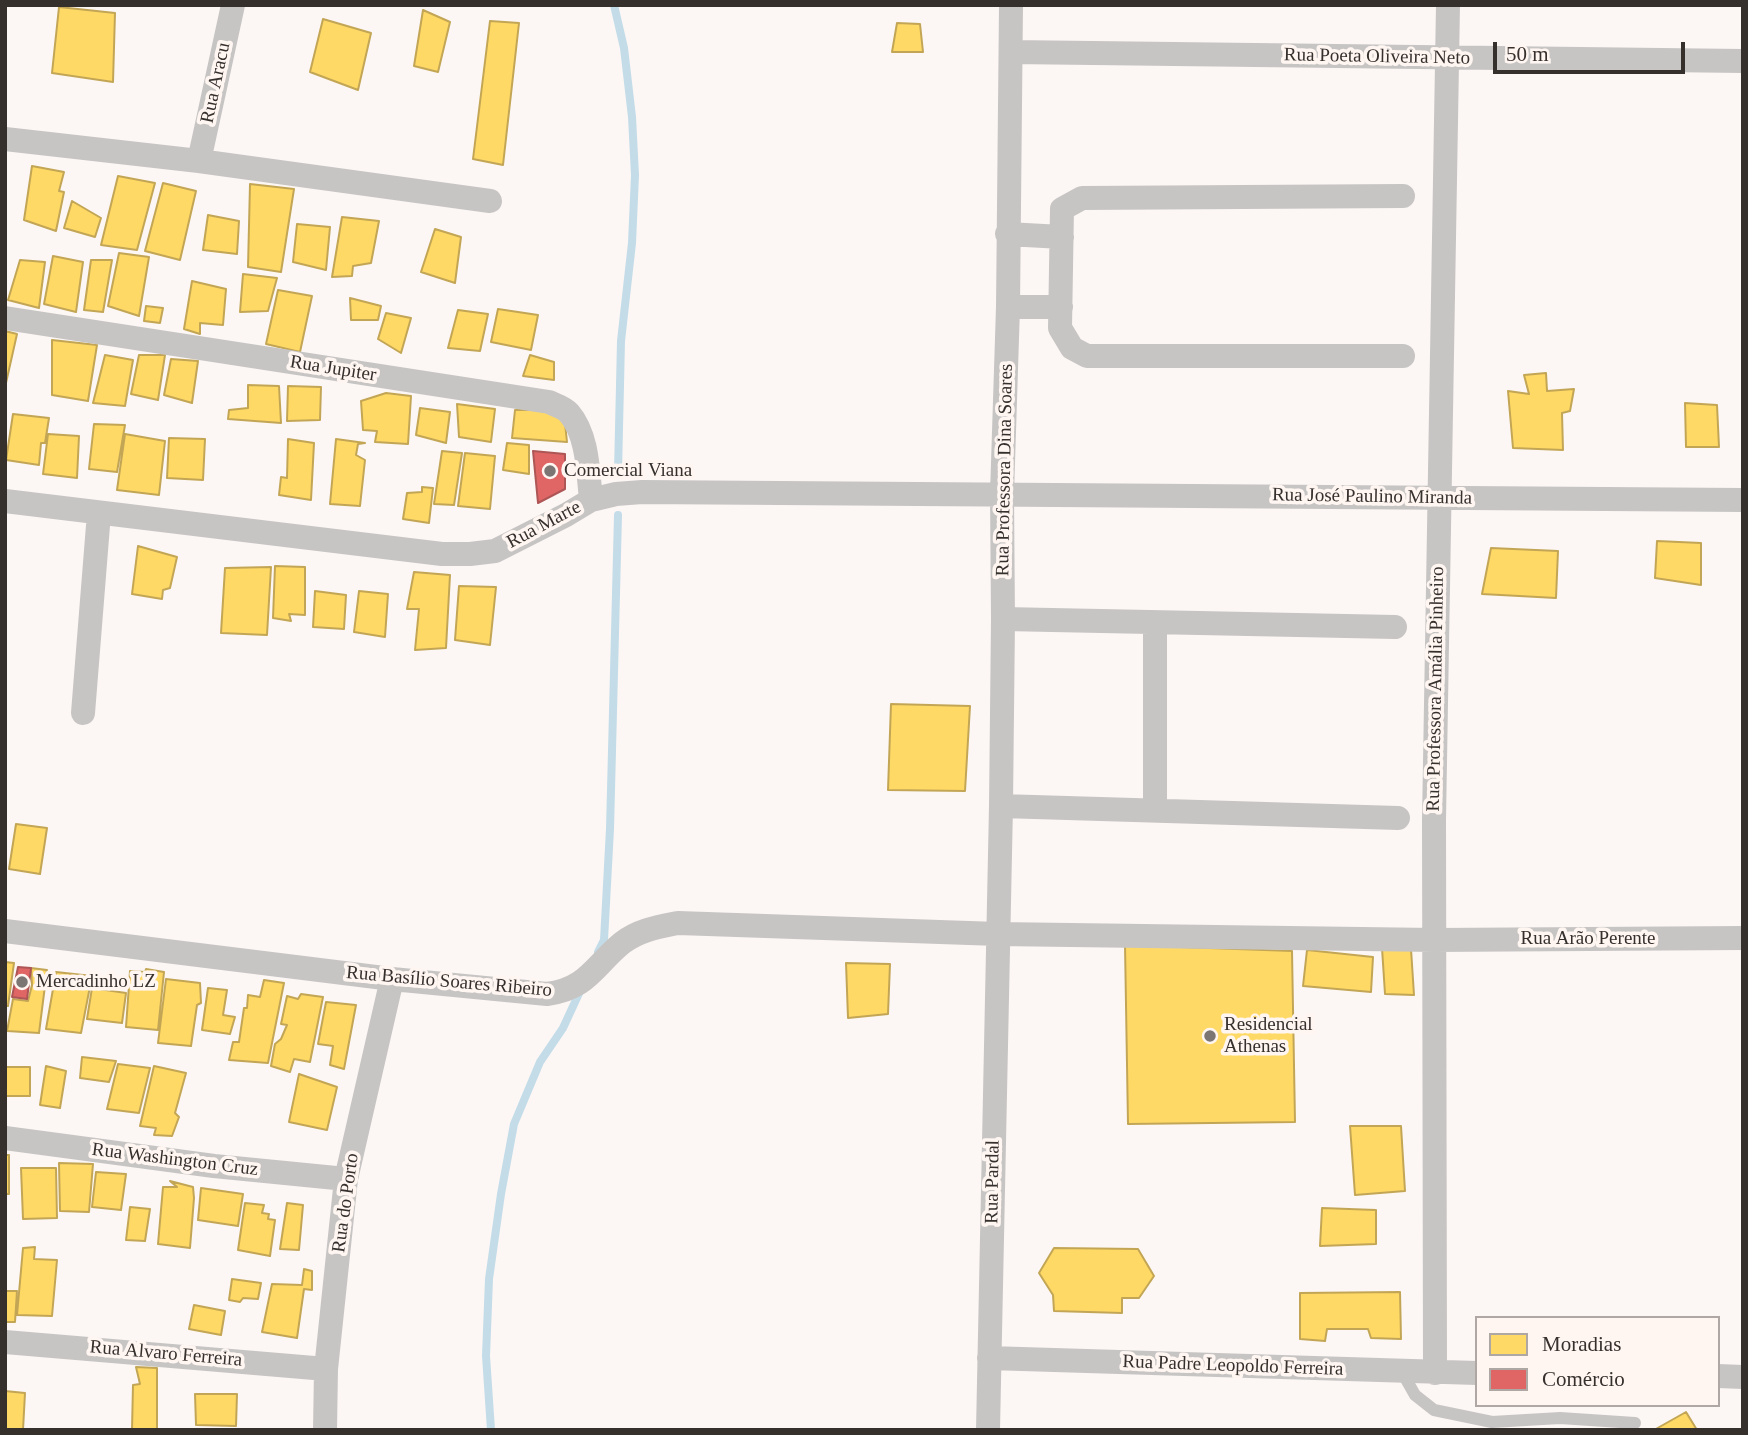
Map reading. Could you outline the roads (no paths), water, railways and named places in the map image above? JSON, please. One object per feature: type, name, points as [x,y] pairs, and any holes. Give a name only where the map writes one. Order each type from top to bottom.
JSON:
[{"type":"street","name":"Rua Aracu","points":[[198,161],[233,5]]},
{"type":"street","name":"Rua Professora Dina Soares","points":[[998,934],[1003,619],[1002,494],[1008,307],[1011,5]]},
{"type":"street","name":"Rua Professora Amália Pinheiro","points":[[1435,1373],[1436,632],[1448,5]]},
{"type":"street","name":"Rua Poeta Oliveira Neto","points":[[1011,52],[1743,61]]},
{"type":"street","points":[[5,139],[198,161],[490,201]]},
{"type":"street","points":[[1403,356],[1087,356],[1072,348],[1060,328],[1062,209],[1082,198],[1404,196]]},
{"type":"street","points":[[1007,234],[1062,237]]},
{"type":"street","points":[[1008,307],[1061,307]]},
{"type":"street","name":"Rua Jupiter","points":[[5,318],[550,402],[568,411],[578,428],[586,457],[591,499]]},
{"type":"street","name":"Rua Marte","points":[[5,501],[442,554],[470,554],[495,551],[591,499],[617,494],[1002,494]]},
{"type":"street","name":"Rua José Paulino Miranda","points":[[1002,494],[1743,500]]},
{"type":"street","points":[[83,713],[99,513]]},
{"type":"street","points":[[1003,619],[1395,627]]},
{"type":"street","points":[[1154,809],[1155,623]]},
{"type":"street","points":[[1001,806],[1398,818]]},
{"type":"street","name":"Rua Basílio Soares Ribeiro","points":[[5,931],[392,979],[547,994],[565,992],[586,978],[622,943],[647,929],[678,923],[998,934]]},
{"type":"street","points":[[998,934],[1434,940]]},
{"type":"street","name":"Rua Pardal","points":[[988,1430],[998,934]]},
{"type":"street","name":"Rua Arão Perente","points":[[1434,940],[1743,939]]},
{"type":"street","name":"Rua do Porto","points":[[325,1430],[326,1368],[346,1179],[392,979]]},
{"type":"street","name":"Rua Washington Cruz","points":[[5,1138],[215,1166],[346,1179]]},
{"type":"street","name":"Rua Alvaro Ferreira","points":[[5,1342],[326,1368]]},
{"type":"street","name":"Rua Padre Leopoldo Ferreira","points":[[989,1358],[1475,1373]]},
{"type":"street","points":[[1720,1376],[1743,1377]]},
{"type":"lane","points":[[1402,1371],[1415,1395],[1434,1410],[1492,1422],[1560,1418],[1635,1423]]},
{"type":"waterway","points":[[614,5],[624,48],[635,175],[632,243],[621,341],[618,472]]},
{"type":"waterway","points":[[598,952],[604,940],[610,829],[618,515]]},
{"type":"waterway","points":[[491,1430],[486,1356],[489,1279],[514,1124],[540,1062],[563,1028],[581,989]]},
{"type":"place","name":"Comercial Viana","points":[[550,471]]},
{"type":"place","name":"Mercadinho LZ","points":[[22,982]]},
{"type":"place","name":"Residencial Athenas","points":[[1210,1036]]}]
